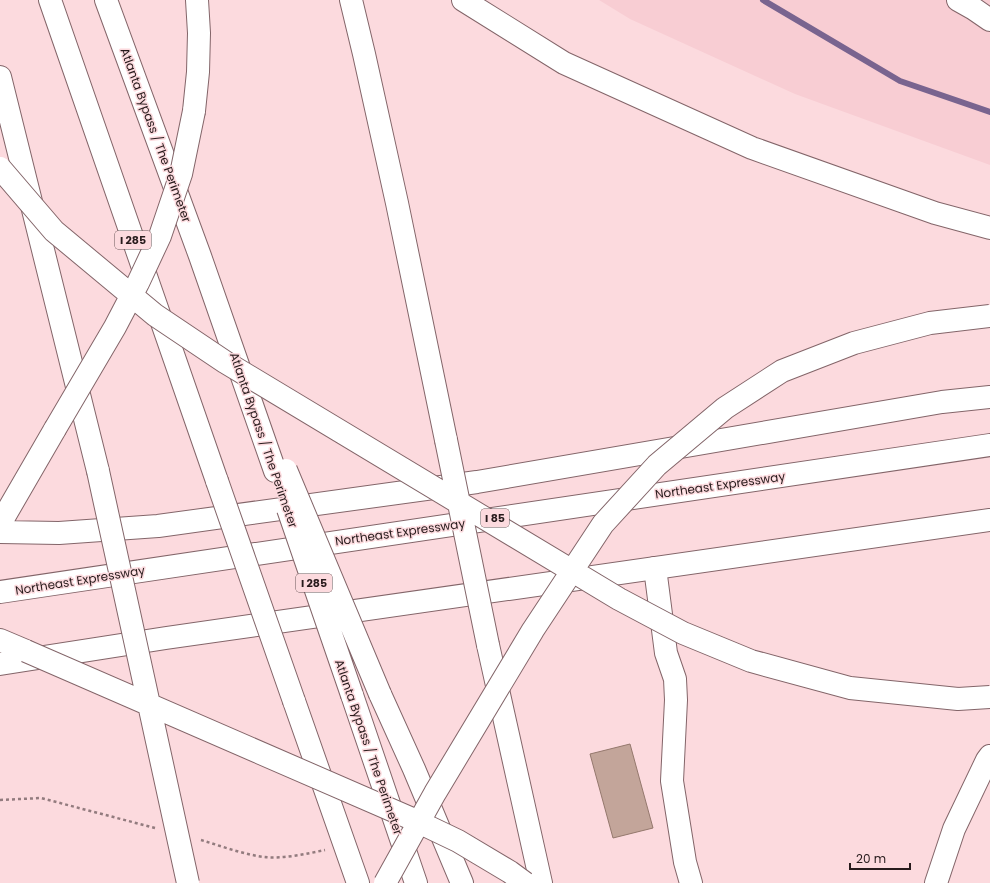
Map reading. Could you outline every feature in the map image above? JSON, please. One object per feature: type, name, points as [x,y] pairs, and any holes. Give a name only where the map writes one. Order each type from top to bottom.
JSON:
[{"type":"main road","name":"I 285","points":[[50,0],[358,883]]},
{"type":"main road","name":"Atlanta Bypass / The Perimeter","points":[[106,0],[200,256],[281,470],[352,696],[416,883]]},
{"type":"main road","points":[[0,524],[115,327],[160,236],[180,174],[194,111],[199,33],[197,0]]},
{"type":"main road","points":[[351,0],[398,203],[488,645],[541,883]]},
{"type":"main road","points":[[463,0],[564,63],[752,148],[935,213],[990,228]]},
{"type":"main road","points":[[958,0],[990,20]]},
{"type":"main road","points":[[0,77],[98,471],[188,883]]},
{"type":"main road","points":[[0,168],[54,231],[155,315],[225,362],[619,599],[683,634],[750,661],[850,688],[958,699],[990,697]]},
{"type":"main road","points":[[384,883],[435,793],[533,630],[603,524],[658,465],[725,408],[782,371],[854,343],[930,323],[990,316]]},
{"type":"main road","points":[[0,532],[59,533],[173,524],[476,482],[942,402],[990,397]]},
{"type":"main road","points":[[0,512],[55,429]]},
{"type":"main road","name":"Northeast Expressway","points":[[0,592],[990,445]]},
{"type":"main road","points":[[281,470],[414,769],[462,883]]},
{"type":"main road","points":[[0,664],[166,638],[990,520]]},
{"type":"main road","points":[[654,568],[666,653],[675,679],[676,700],[672,781],[685,862],[691,883]]},
{"type":"main road","points":[[0,640],[410,818],[458,841],[510,872],[525,883]]},
{"type":"main road","points":[[936,883],[954,829],[990,756]]},
{"type":"shaded area","points":[[599,0],[990,0],[990,165],[795,94],[630,19]]},
{"type":"building","points":[[630,744],[653,828],[613,838],[590,754]]},
{"type":"waterway","points":[[763,0],[900,81],[990,112]]}]
